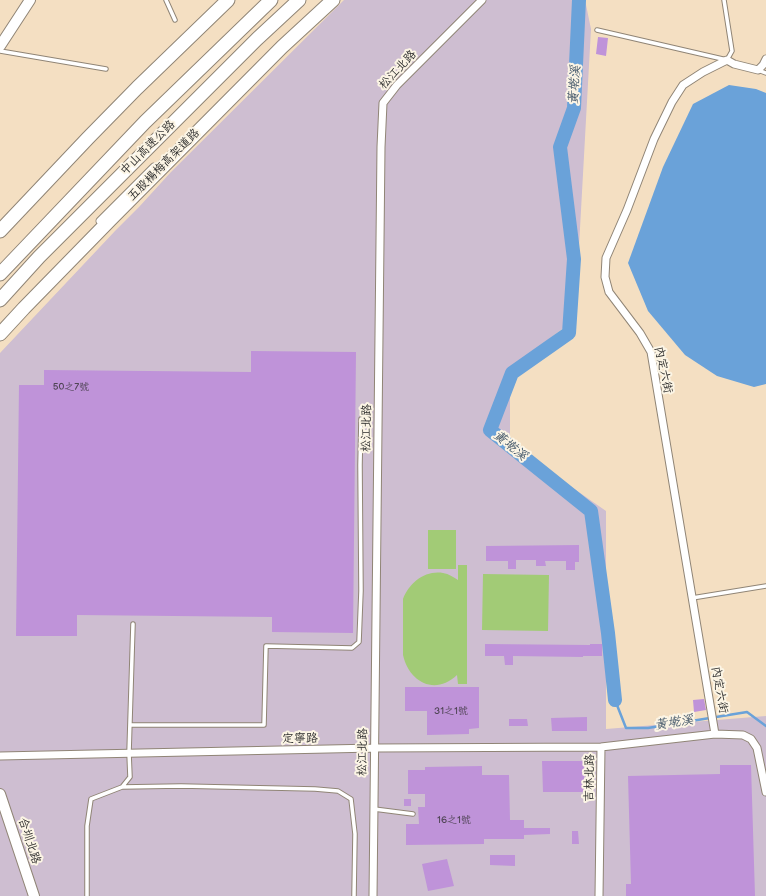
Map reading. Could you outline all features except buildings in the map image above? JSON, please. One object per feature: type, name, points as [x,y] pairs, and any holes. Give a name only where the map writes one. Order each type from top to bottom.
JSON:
[{"type":"highway","points":[[0,232],[131,94],[228,0]]},
{"type":"highway","name":"中山高速公路","points":[[0,274],[145,122],[271,0]]},
{"type":"highway","name":"中山高速公路","points":[[0,300],[39,257],[298,0]]},
{"type":"highway","name":"五股楊梅高架道路","points":[[0,334],[29,302],[154,175],[282,47],[332,0]]},
{"type":"street","points":[[0,46],[3,35],[30,0]]},
{"type":"street","points":[[0,324],[129,191],[326,0]]},
{"type":"street","name":"松江北路","points":[[373,896],[382,103],[397,85],[482,0]]},
{"type":"street","points":[[727,60],[734,64],[758,70],[766,59]]},
{"type":"street","name":"內定六街","points":[[715,734],[650,352],[640,332],[609,292],[605,277],[606,258],[627,210],[654,139],[672,102],[683,85],[703,72],[727,60]]},
{"type":"street","name":"吉林北路","points":[[599,896],[601,747],[715,734],[743,735],[751,738],[757,748],[766,792]]},
{"type":"street","name":"定寧路","points":[[0,756],[375,748],[601,747]]},
{"type":"street","name":"合圳北路","points":[[0,794],[34,896]]},
{"type":"lane","points":[[166,0],[175,20]]},
{"type":"lane","points":[[597,30],[727,60],[732,51],[724,0]]},
{"type":"lane","points":[[0,51],[106,69]]},
{"type":"lane","points":[[758,70],[766,74]]},
{"type":"lane","points":[[130,725],[264,725],[266,646],[352,648],[359,642],[361,591],[361,419]]},
{"type":"lane","points":[[692,598],[766,586]]},
{"type":"lane","points":[[122,787],[130,777],[129,753],[133,624]]},
{"type":"lane","points":[[87,896],[87,826],[91,799],[122,787],[181,786],[315,789],[338,791],[351,799],[355,834],[354,896]]},
{"type":"lane","points":[[374,809],[413,814]]},
{"type":"shaded area","points":[[344,0],[585,0],[591,29],[575,319],[510,369],[510,444],[606,511],[606,729],[766,716],[766,896],[0,896],[0,353],[171,172]]},
{"type":"green space","points":[[428,530],[456,530],[456,569],[428,569]]},
{"type":"green space","points":[[458,565],[467,565],[467,684],[458,684],[457,675],[440,685],[424,683],[417,679],[411,672],[403,655],[403,599],[409,588],[418,579],[424,576],[436,573],[445,573],[458,580]]},
{"type":"green space","points":[[483,574],[549,575],[548,631],[482,630]]},
{"type":"water","points":[[729,85],[756,89],[766,93],[766,384],[754,387],[717,376],[685,355],[648,311],[628,263],[663,167],[693,104]]},
{"type":"waterway","name":"黃墘溪","points":[[579,0],[574,108],[560,147],[574,259],[569,333],[512,373],[490,430],[591,511],[608,633],[615,700]]},
{"type":"waterway","name":"黃墘溪","points":[[615,700],[626,728],[648,728],[747,712],[766,726]]}]
